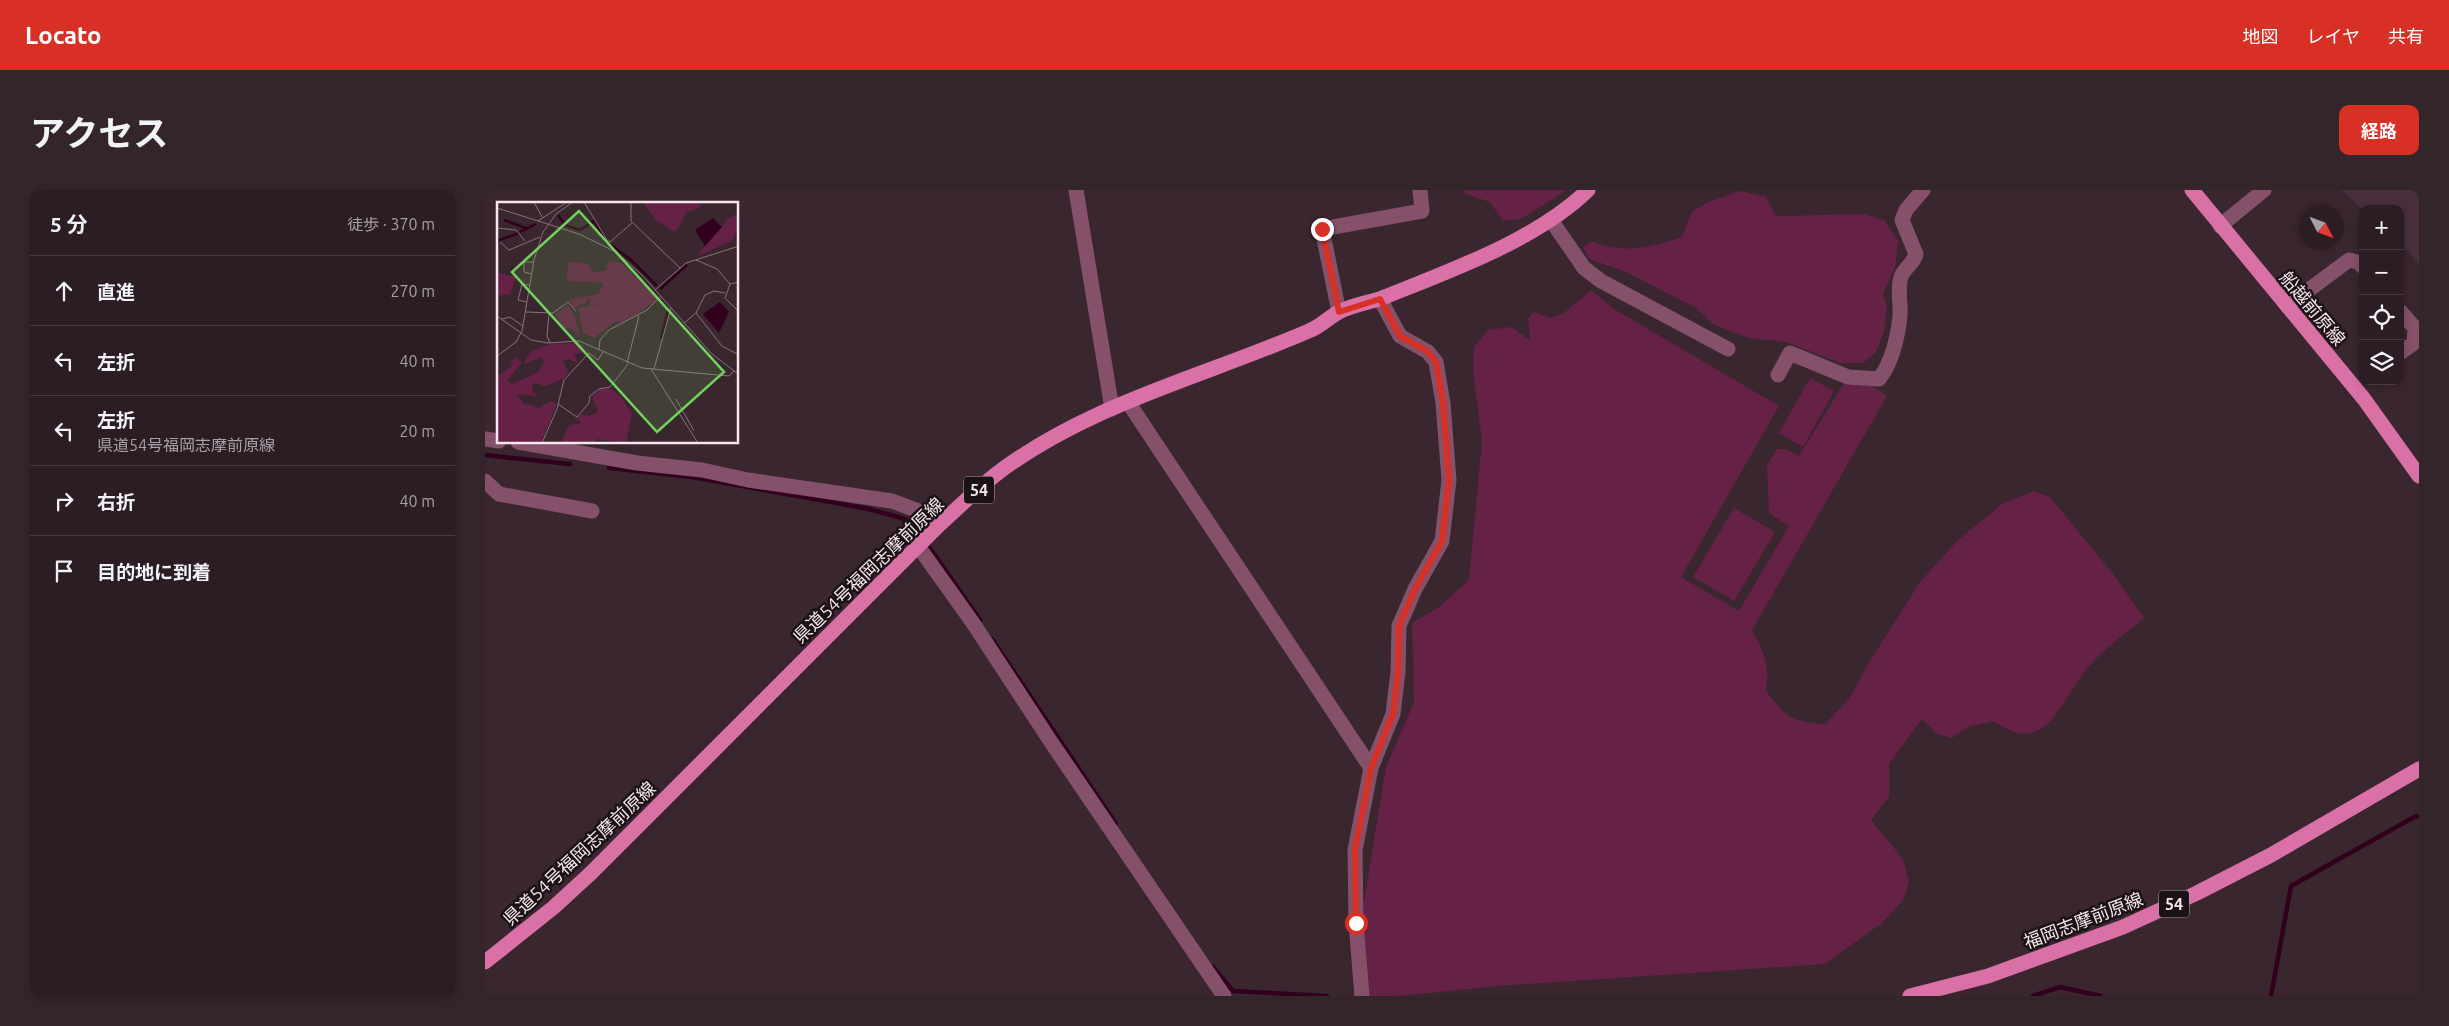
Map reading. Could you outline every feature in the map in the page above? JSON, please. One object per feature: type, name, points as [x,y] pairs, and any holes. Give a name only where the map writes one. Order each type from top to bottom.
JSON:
[{"type":"main road","name":"県道54号福岡志摩前原線","points":[[485,962],[554,907],[591,873],[939,525],[999,472],[1054,438],[1112,408],[1178,380],[1313,330],[1339,312],[1380,299],[1503,246],[1551,220],[1588,190]]},
{"type":"main road","name":"船越前原線","points":[[2192,190],[2287,306],[2358,383],[2419,476]]},
{"type":"main road","name":"福岡志摩前原線","points":[[1910,996],[1988,976],[2123,927],[2197,893],[2271,855],[2419,769]]},
{"type":"street","points":[[1076,190],[1112,408]]},
{"type":"street","points":[[1339,312],[1322,229],[1422,211],[1420,190]]},
{"type":"street","points":[[1778,375],[1790,353],[1848,377],[1879,379],[1887,365],[1900,316],[1901,277],[1917,254],[1903,220],[1906,210],[1923,190]]},
{"type":"street","points":[[2220,226],[2264,190]]},
{"type":"street","points":[[1551,220],[1584,268],[1601,281],[1727,348]]},
{"type":"street","points":[[2287,306],[2349,260],[2359,263]]},
{"type":"street","points":[[1362,996],[1356,923],[1355,850],[1371,768],[1393,714],[1398,672],[1399,626],[1415,589],[1442,541],[1449,480],[1443,403],[1436,362],[1428,352],[1400,336],[1380,299]]},
{"type":"street","points":[[2404,315],[2415,328],[2414,343],[2404,350]]},
{"type":"street","points":[[1128,402],[1371,768]]},
{"type":"street","points":[[529,444],[637,463],[702,470],[748,480],[892,501],[924,513],[939,525]]},
{"type":"street","points":[[485,482],[499,494],[592,511]]},
{"type":"street","points":[[918,546],[948,586],[1051,742],[1224,996]]},
{"type":"shaded area","points":[[1462,190],[1567,190],[1521,219],[1503,221],[1490,202],[1466,194]]},
{"type":"shaded area","points":[[2341,190],[2419,190],[2419,264],[2404,247],[2404,205],[2359,206]]},
{"type":"shaded area","points":[[1741,191],[1766,197],[1776,216],[1864,214],[1885,221],[1898,241],[1895,268],[1883,293],[1887,307],[1884,332],[1876,352],[1863,363],[1840,363],[1786,342],[1748,338],[1713,324],[1696,308],[1624,271],[1589,259],[1583,247],[1591,241],[1615,248],[1637,248],[1682,237],[1692,212],[1708,202]]},
{"type":"shaded area","points":[[1591,290],[1614,309],[1779,406],[1681,577],[1739,611],[1789,526],[1769,513],[1767,465],[1777,449],[1786,449],[1799,456],[1844,383],[1873,386],[1887,396],[1752,630],[1765,659],[1767,674],[1766,691],[1779,707],[1790,716],[1804,722],[1825,724],[1849,699],[1868,664],[1920,582],[1958,540],[2002,504],[2034,491],[2050,497],[2114,575],[2144,618],[2095,659],[2079,679],[2061,708],[2041,729],[2028,733],[2012,731],[1993,721],[1967,727],[1952,738],[1937,734],[1922,719],[1889,764],[1889,797],[1871,820],[1903,859],[1909,882],[1904,899],[1882,923],[1825,964],[1497,986],[1399,996],[1366,996],[1362,915],[1386,767],[1414,702],[1412,623],[1439,607],[1469,580],[1482,441],[1473,372],[1474,347],[1488,330],[1511,327],[1530,340],[1528,318],[1534,312],[1550,318],[1564,313]]},
{"type":"shaded area","points":[[1810,378],[1834,391],[1803,447],[1779,433]]},
{"type":"shaded area","points":[[1734,508],[1775,532],[1734,601],[1693,577]]},
{"type":"waterway","points":[[485,455],[570,464]]},
{"type":"waterway","points":[[609,468],[692,477],[869,509],[905,519],[917,529]]},
{"type":"waterway","points":[[930,548],[980,620]]},
{"type":"waterway","points":[[992,639],[1116,824]]},
{"type":"waterway","points":[[2271,996],[2291,886],[2416,816],[2419,817]]},
{"type":"waterway","points":[[1213,967],[1233,991],[1327,996]]},
{"type":"waterway","points":[[2033,996],[2060,987],[2101,996]]},
{"type":"route","points":[[1322,229],[1339,312],[1380,299],[1400,336],[1428,352],[1436,362],[1443,403],[1449,480],[1442,541],[1415,589],[1399,626],[1398,672],[1393,714],[1371,768],[1355,850],[1356,923]]}]
